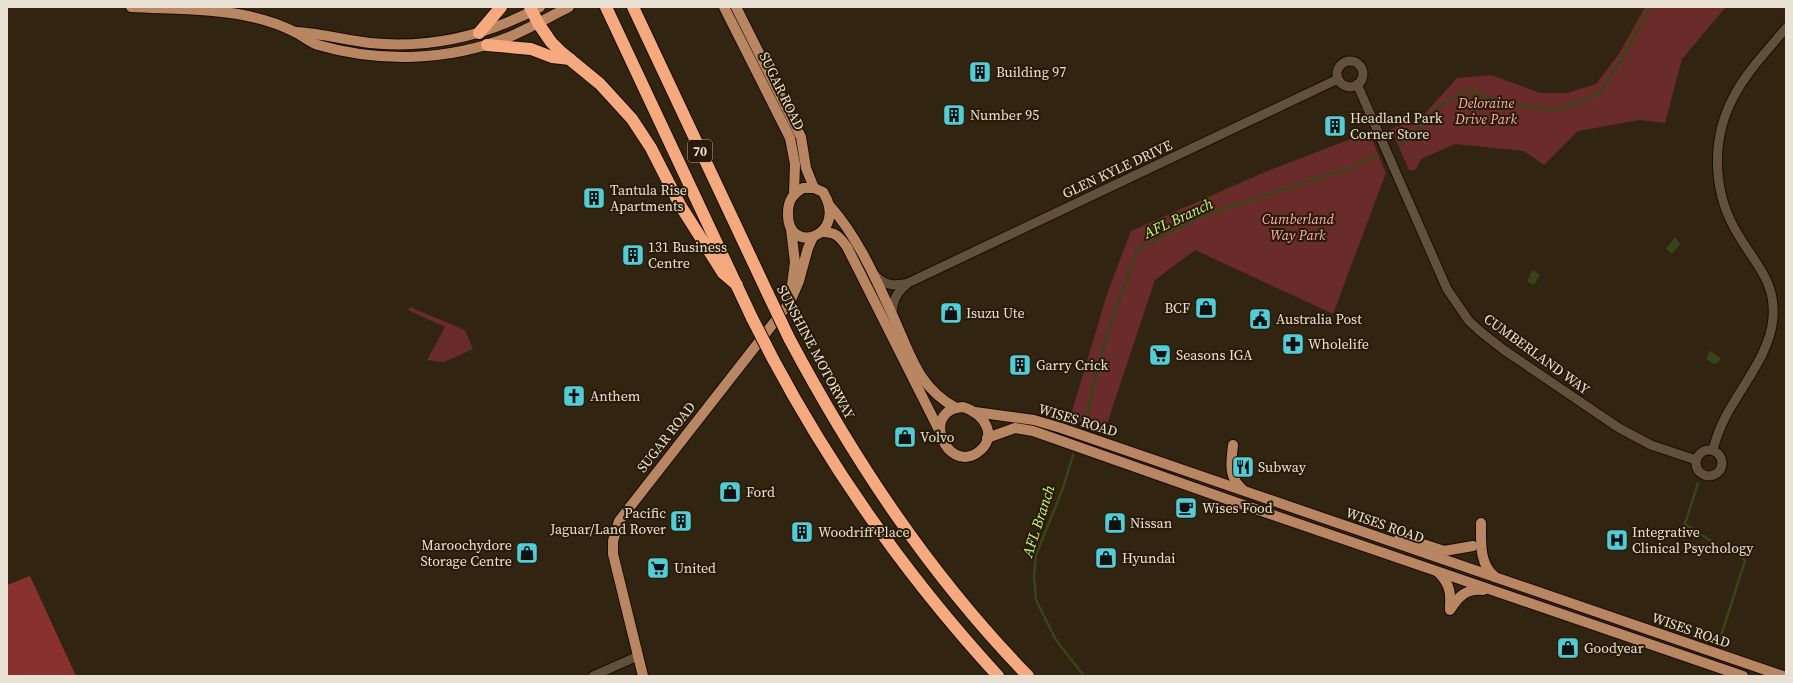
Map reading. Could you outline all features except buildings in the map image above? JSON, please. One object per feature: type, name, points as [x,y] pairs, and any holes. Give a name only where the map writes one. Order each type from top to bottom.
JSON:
[{"type":"highway","points":[[479,33],[501,7]]},
{"type":"highway","name":"70","points":[[606,7],[752,318],[773,359],[821,444],[873,524],[934,603],[998,676]]},
{"type":"highway","name":"SUNSHINE MOTORWAY","points":[[633,7],[789,338],[837,425],[900,522],[958,597],[1002,649],[1028,676]]},
{"type":"highway","points":[[534,8],[538,23],[551,42],[600,84],[632,120],[651,148],[680,205],[723,273],[737,285]]},
{"type":"highway","points":[[487,45],[531,50],[552,57],[570,59]]},
{"type":"main road","points":[[131,7],[242,15],[295,32],[308,41],[317,44],[374,56],[409,57],[437,55],[487,45],[538,23],[568,7]]},
{"type":"main road","name":"SUGAR ROAD","points":[[724,7],[790,138],[795,164],[794,193]]},
{"type":"main road","name":"SUGAR ROAD","points":[[736,7],[801,137],[806,168],[814,188]]},
{"type":"main road","points":[[295,32],[310,32],[370,43],[403,44],[445,40],[479,33],[509,22],[534,8]]},
{"type":"main road","points":[[830,206],[830,215],[827,225],[822,232],[813,237],[804,238],[796,235],[791,229],[788,212],[790,201],[794,193],[803,188],[814,188],[823,192],[830,206],[844,222],[892,313],[919,373],[926,385],[934,394],[956,408]]},
{"type":"main road","name":"SUGAR ROAD","points":[[786,298],[793,281],[795,262],[791,229]]},
{"type":"main road","points":[[822,232],[831,232],[839,236],[847,247],[939,430],[945,446],[957,455],[965,457],[973,455],[980,450],[987,438],[987,428],[985,422],[975,412],[963,407],[956,408],[943,418],[939,430]]},
{"type":"main road","points":[[772,325],[790,302],[799,281],[808,248],[813,237]]},
{"type":"main road","name":"SUGAR ROAD","points":[[643,676],[613,554],[613,540],[619,521],[772,325]]},
{"type":"main road","name":"WISES ROAD","points":[[975,412],[1048,424],[1783,676]]},
{"type":"main road","name":"WISES ROAD","points":[[987,438],[1015,428],[1033,430],[1213,494],[1743,676]]},
{"type":"main road","points":[[1233,444],[1232,476],[1236,484],[1244,491]]},
{"type":"main road","points":[[1213,494],[1215,481]]},
{"type":"main road","points":[[1481,523],[1482,552],[1485,565],[1489,572],[1498,579]]},
{"type":"main road","points":[[1384,539],[1414,542],[1444,551],[1473,546]]},
{"type":"main road","points":[[1437,571],[1447,580],[1450,590],[1450,610],[1457,600],[1467,591],[1479,589],[1493,590]]},
{"type":"main road","points":[[1735,660],[1763,664],[1786,671]]},
{"type":"street","points":[[1713,450],[1726,417],[1765,348],[1771,331],[1773,318],[1773,302],[1769,285],[1760,266],[1740,238],[1730,220],[1722,200],[1717,162],[1719,141],[1724,119],[1733,98],[1748,73],[1786,28]]},
{"type":"street","points":[[1347,61],[1358,64],[1363,72],[1362,77],[1357,84],[1346,86],[1338,79],[1337,72],[1342,64],[1347,61]]},
{"type":"street","name":"GLEN KYLE DRIVE","points":[[908,283],[1338,79]]},
{"type":"street","name":"CUMBERLAND WAY","points":[[1357,84],[1447,289],[1475,327],[1504,350],[1624,431],[1651,445],[1696,460]]},
{"type":"street","points":[[868,267],[880,280],[887,284],[901,285],[908,283]]},
{"type":"street","points":[[892,313],[892,306],[897,293],[908,283]]},
{"type":"street","name":"SUGAR ROAD","points":[[772,325],[786,298]]},
{"type":"street","points":[[1704,450],[1713,450],[1720,455],[1722,459],[1721,467],[1716,474],[1707,476],[1699,472],[1696,460],[1700,452],[1704,450]]},
{"type":"street","points":[[593,676],[638,656]]},
{"type":"green space","name":"Deloraine Drive Park","points":[[1645,7],[1726,7],[1682,59],[1665,123],[1640,120],[1578,131],[1544,165],[1524,151],[1455,144],[1421,159],[1415,170],[1409,170],[1391,129],[1420,119],[1457,78],[1491,75],[1540,93],[1567,93],[1596,84],[1619,54]]},
{"type":"green space","name":"Cumberland Way Park","points":[[1369,132],[1386,173],[1333,314],[1195,250],[1155,280],[1105,430],[1070,418],[1108,291],[1131,231],[1265,172]]},
{"type":"green space","points":[[410,307],[465,330],[473,349],[444,362],[427,360],[445,327],[408,310]]},
{"type":"shaded area","points":[[1675,237],[1680,244],[1672,254],[1666,249]]},
{"type":"shaded area","points":[[1533,270],[1540,275],[1534,285],[1527,281]]},
{"type":"shaded area","points":[[1710,351],[1721,358],[1719,362],[1714,364],[1706,359]]},
{"type":"shaded area","points":[[30,576],[76,676],[7,676],[7,585]]},
{"type":"waterway","name":"AFL Branch","points":[[1399,145],[1403,143],[1440,106],[1467,90],[1503,103],[1556,110],[1599,94],[1626,52],[1651,7]]},
{"type":"waterway","name":"AFL Branch","points":[[1086,423],[1101,357],[1138,249],[1199,217],[1353,167],[1377,155]]},
{"type":"waterway","name":"AFL Branch","points":[[1073,455],[1063,488],[1036,555],[1034,576],[1036,600],[1056,640],[1084,676]]},
{"type":"waterway","points":[[1698,483],[1685,524],[1717,545],[1740,555],[1745,561],[1719,642]]},
{"type":"place","name":"Building 97","points":[[980,72]]},
{"type":"place","name":"Number 95","points":[[954,115]]},
{"type":"place","name":"Headland Park Corner Store","points":[[1335,126]]},
{"type":"place","name":"Tantula Rise Apartments","points":[[594,198]]},
{"type":"place","name":"131 Business Centre","points":[[633,255]]},
{"type":"place","name":"BCF","points":[[1206,308]]},
{"type":"place","name":"Isuzu Ute","points":[[951,313]]},
{"type":"place","name":"Australia Post","points":[[1260,319]]},
{"type":"place","name":"Wholelife","points":[[1293,344]]},
{"type":"place","name":"Seasons IGA","points":[[1160,355]]},
{"type":"place","name":"Garry Crick","points":[[1020,365]]},
{"type":"place","name":"Anthem","points":[[574,396]]},
{"type":"place","name":"Volvo","points":[[905,437]]},
{"type":"place","name":"Subway","points":[[1243,467]]},
{"type":"place","name":"Ford","points":[[730,492]]},
{"type":"place","name":"Wises Food","points":[[1186,508]]},
{"type":"place","name":"Pacific Jaguar/Land Rover","points":[[681,521]]},
{"type":"place","name":"Nissan","points":[[1115,523]]},
{"type":"place","name":"Woodriff Place","points":[[802,532]]},
{"type":"place","name":"Integrative Clinical Psychology","points":[[1617,540]]},
{"type":"place","name":"Maroochydore Storage Centre","points":[[527,553]]},
{"type":"place","name":"Hyundai","points":[[1106,558]]},
{"type":"place","name":"United","points":[[658,568]]},
{"type":"place","name":"Goodyear","points":[[1568,648]]}]
